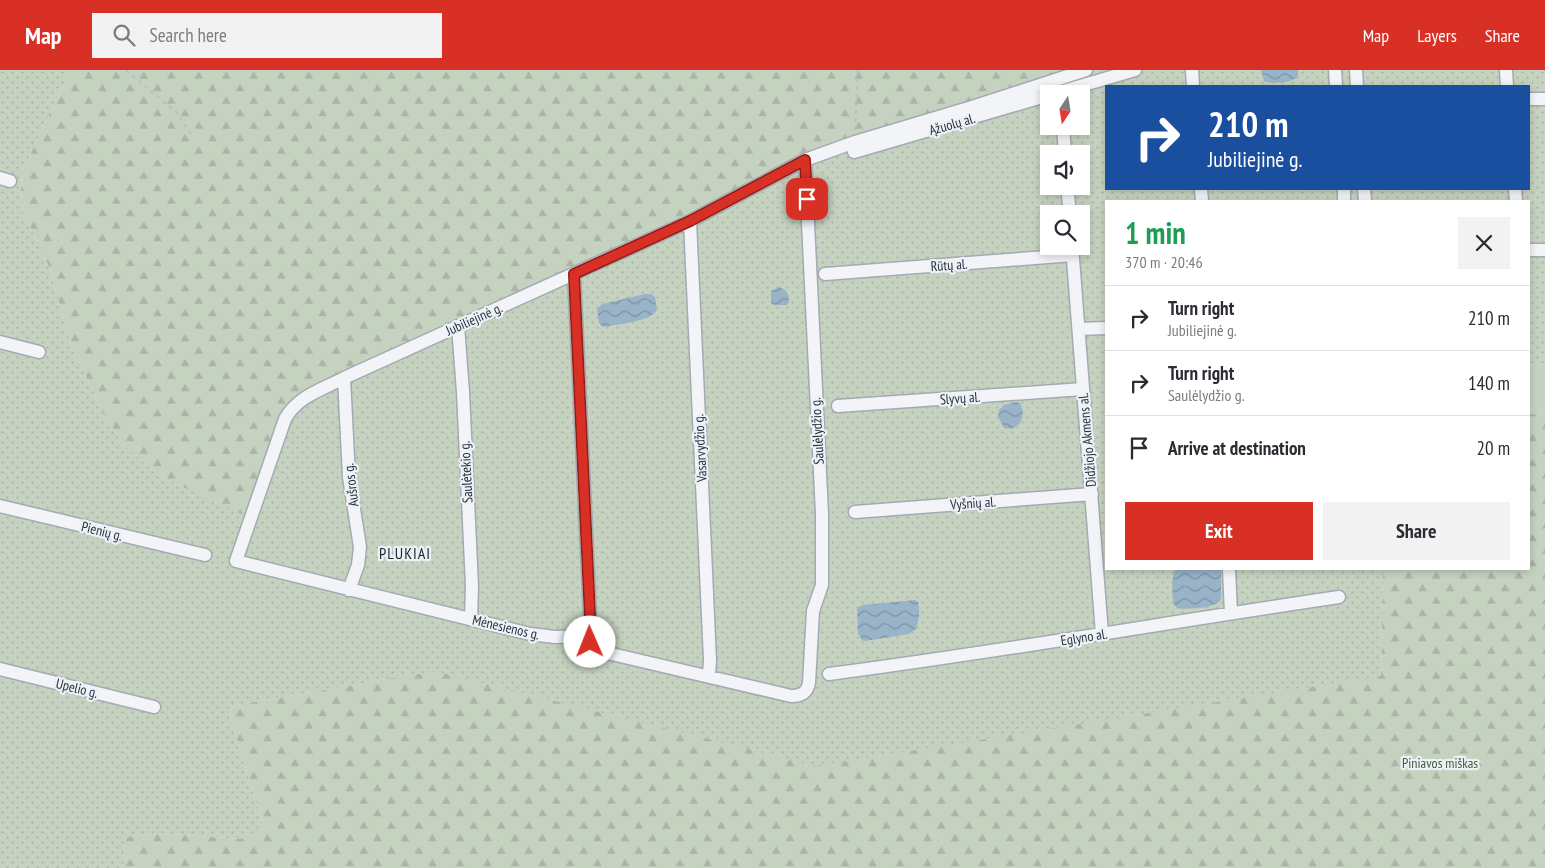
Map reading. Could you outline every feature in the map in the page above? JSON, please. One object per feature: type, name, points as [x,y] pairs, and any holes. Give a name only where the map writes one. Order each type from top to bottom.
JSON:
[{"type":"street","points":[[855,147],[1086,70]]},
{"type":"street","name":"Ąžuolų al.","points":[[1085,85],[1135,70]]},
{"type":"street","points":[[1192,70],[1193,85]]},
{"type":"street","points":[[1335,70],[1336,85]]},
{"type":"street","points":[[1356,70],[1357,85]]},
{"type":"street","points":[[1506,70],[1507,85]]},
{"type":"street","name":"Ąžuolų al.","points":[[855,147],[1040,98]]},
{"type":"street","points":[[1530,99],[1545,98]]},
{"type":"street","name":"Jubiliejinė g.","points":[[236,561],[285,419],[299,401],[344,378],[690,221],[805,160],[855,147]]},
{"type":"street","name":"Saulėlydžio g.","points":[[709,676],[791,696],[799,696],[808,689],[813,611],[822,585],[823,573],[822,514],[805,160]]},
{"type":"street","name":"Vasarvydžio g.","points":[[690,221],[710,660],[709,676]]},
{"type":"street","points":[[1530,250],[1545,250]]},
{"type":"street","name":"Rūtų al.","points":[[825,274],[1040,254]]},
{"type":"street","name":"Didžiojo Akmens al.","points":[[1073,255],[1102,634]]},
{"type":"street","points":[[574,274],[590,616],[588,636],[590,642],[603,652],[709,676]]},
{"type":"street","name":"Saulėtekio g.","points":[[458,326],[472,576],[470,619]]},
{"type":"street","points":[[1079,329],[1105,328]]},
{"type":"street","points":[[0,342],[39,352]]},
{"type":"street","name":"Aušros g.","points":[[344,378],[349,477],[360,547],[358,565],[349,590]]},
{"type":"street","name":"Slyvų al.","points":[[838,406],[1083,389]]},
{"type":"street","name":"Vyšnių al.","points":[[855,512],[1092,494]]},
{"type":"street","name":"Pienių g.","points":[[0,506],[205,555]]},
{"type":"street","name":"Mėnesienos g.","points":[[236,561],[530,634],[555,637],[588,636]]},
{"type":"street","points":[[1229,570],[1231,613]]},
{"type":"street","name":"Eglyno al.","points":[[829,674],[929,661],[1339,597]]},
{"type":"street","name":"Upelio g.","points":[[0,669],[154,707]]},
{"type":"path","points":[[126,70],[177,113],[191,134]]},
{"type":"path","points":[[855,147],[858,70]]},
{"type":"green space","points":[[0,70],[70,70],[22,172],[23,212],[50,269],[70,342],[101,408],[122,443],[159,476],[244,515],[282,414],[294,398],[831,146],[1040,89],[1040,135],[1090,135],[1090,85],[1056,85],[1111,70],[1545,70],[1545,363],[1530,365],[1530,200],[1105,200],[1105,570],[1383,570],[1381,676],[816,766],[439,672],[415,674],[236,705],[232,709],[230,716],[263,825],[259,833],[240,839],[158,833],[124,837],[125,868],[0,868]]},
{"type":"green space","points":[[70,70],[1111,70],[1056,85],[1040,85],[1040,89],[831,146],[294,398],[282,414],[244,516],[159,476],[122,443],[101,408],[70,342],[50,269],[23,212],[22,172]]},
{"type":"green space","points":[[1545,363],[1545,415],[1530,414],[1530,365]]},
{"type":"green space","name":"Piniavos miškas","points":[[1530,414],[1545,415],[1545,868],[125,868],[124,837],[158,833],[240,839],[263,824],[230,716],[232,709],[236,705],[415,674],[439,672],[1381,676],[1383,570],[1530,570]]},
{"type":"water","points":[[1261,70],[1298,70],[1298,74],[1296,78],[1290,81],[1271,82],[1264,81]]},
{"type":"water","points":[[779,287],[788,294],[789,300],[787,305],[774,305],[771,303],[771,291]]},
{"type":"water","points":[[651,294],[655,297],[657,310],[653,314],[641,320],[603,327],[599,323],[597,309],[602,304]]},
{"type":"water","points":[[1020,403],[1022,408],[1021,422],[1010,429],[1004,428],[998,417],[999,410],[1004,405]]},
{"type":"water","points":[[1175,570],[1221,570],[1221,599],[1214,605],[1204,607],[1182,609],[1177,607],[1175,606],[1172,593]]},
{"type":"water","points":[[915,600],[918,602],[919,612],[914,631],[909,634],[862,640],[858,633],[857,608],[862,605]]},
{"type":"district","name":"PLUKIAI","points":[[405,553]]},
{"type":"route","points":[[590,642],[588,636],[590,616],[574,274],[690,221],[805,160],[807,199]]}]
